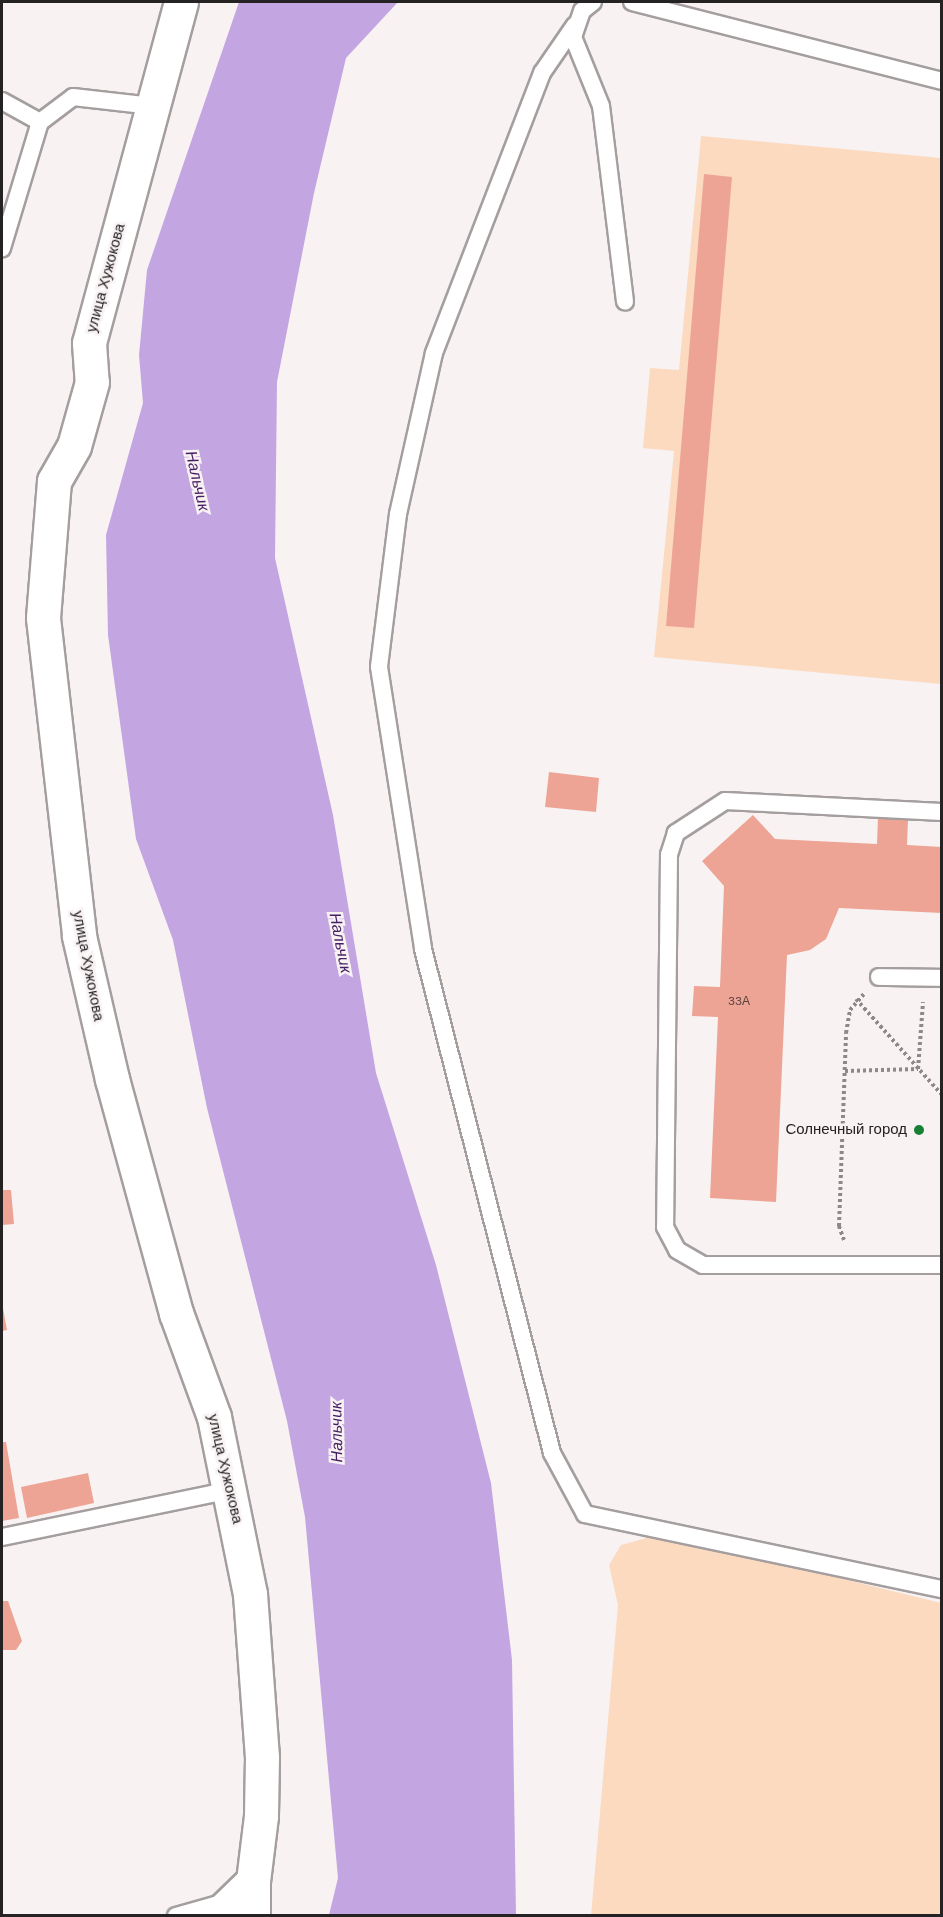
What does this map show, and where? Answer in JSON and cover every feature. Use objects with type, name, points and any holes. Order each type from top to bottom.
[{"type":"street","name":"улица Хужокова","points":[[181,2],[89,343],[92,382],[74,446],[54,482],[43,618],[79,936],[172,1302],[214,1417],[227,1491],[243,1545],[258,1698],[261,1816],[253,1881],[232,1911]]},
{"type":"lane","points":[[593,2],[542,73],[434,354],[398,514],[379,667],[423,949],[552,1454],[585,1514],[942,1589]]},
{"type":"lane","points":[[632,2],[942,81]]},
{"type":"lane","points":[[575,25],[576,49],[589,67],[601,106],[625,302]]},
{"type":"lane","points":[[2,248],[40,122],[73,97],[152,106]]},
{"type":"lane","points":[[2,101],[40,122]]},
{"type":"lane","points":[[942,812],[725,801],[676,833],[669,855],[665,1227],[677,1250],[704,1265],[942,1265]]},
{"type":"lane","points":[[876,984],[942,978]]},
{"type":"lane","points":[[2,1537],[227,1491]]},
{"type":"lane","points":[[176,1916],[232,1911]]},
{"type":"path","points":[[851,1248],[839,1226],[846,1033],[856,999],[876,984]]},
{"type":"path","points":[[856,999],[942,1095]]},
{"type":"path","points":[[918,1069],[924,999]]},
{"type":"path","points":[[845,1071],[918,1069]]},
{"type":"shaded area","points":[[701,136],[941,158],[941,684],[654,657],[674,451],[643,448],[650,368],[679,370]]},
{"type":"shaded area","points":[[661,1534],[941,1603],[941,1915],[591,1916],[618,1605],[609,1565],[621,1545]]},
{"type":"water","name":"Нальчик","points":[[239,2],[398,2],[346,58],[314,193],[277,382],[275,558],[333,815],[376,1073],[436,1265],[491,1483],[512,1660],[516,1915],[329,1915],[338,1878],[305,1517],[287,1421],[207,1108],[173,940],[136,839],[108,635],[106,535],[143,403],[139,355],[147,270]]},
{"type":"building","points":[[704,174],[732,177],[694,628],[666,626]]},
{"type":"building","points":[[549,772],[599,778],[596,812],[545,807]]},
{"type":"building","points":[[753,815],[775,839],[877,844],[878,817],[908,819],[907,845],[942,847],[942,913],[839,908],[826,939],[810,950],[787,955],[776,1202],[710,1198],[718,1017],[692,1016],[694,986],[720,987],[724,886],[702,861]]},
{"type":"building","points":[[2,1190],[11,1190],[14,1224],[2,1225]]},
{"type":"building","points":[[2,1303],[7,1330],[2,1331]]},
{"type":"building","points":[[2,1442],[6,1442],[19,1518],[2,1521]]},
{"type":"building","points":[[88,1473],[94,1503],[27,1518],[21,1487]]},
{"type":"building","points":[[2,1601],[8,1601],[22,1641],[16,1650],[2,1650]]},
{"type":"place","name":"Солнечный город","points":[[919,1130]]}]
